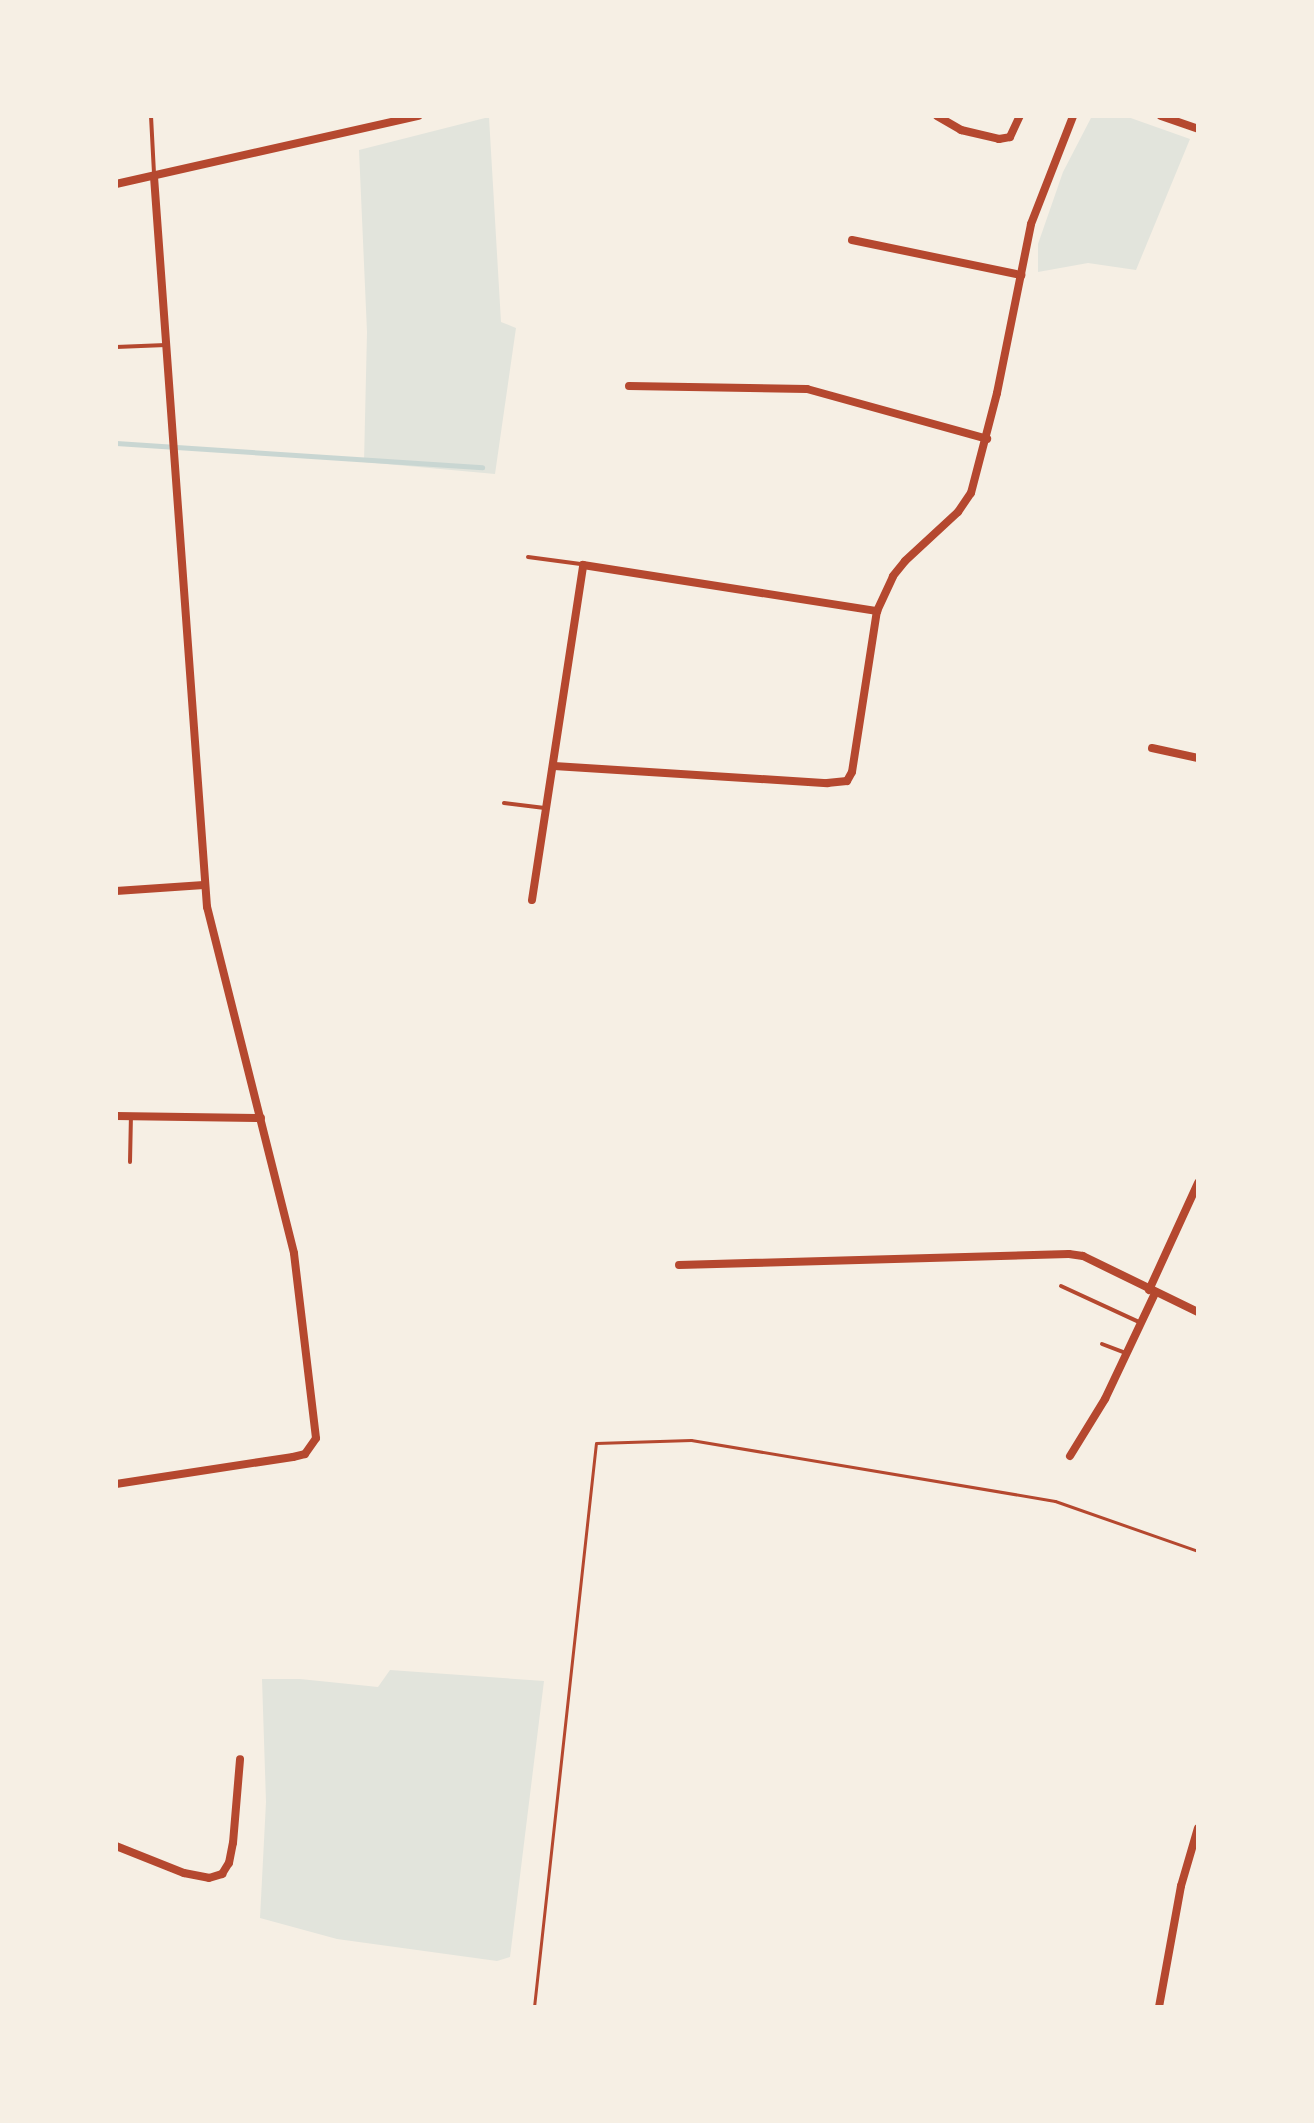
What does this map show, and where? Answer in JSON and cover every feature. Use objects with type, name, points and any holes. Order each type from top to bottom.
[{"type":"street","points":[[116,184],[418,116]]},
{"type":"street","points":[[937,116],[961,130],[999,139],[1010,137],[1020,116]]},
{"type":"street","points":[[554,766],[827,783],[847,781],[852,772],[877,611],[893,576],[958,512],[971,493],[987,439],[1031,224],[1073,116]]},
{"type":"street","points":[[1161,116],[1186,120],[1198,129]]},
{"type":"street","points":[[116,1484],[293,1457],[305,1454],[313,1447],[316,1438],[300,1293],[261,1118],[215,949],[204,885],[154,176]]},
{"type":"street","points":[[852,240],[1021,275]]},
{"type":"street","points":[[629,386],[807,389],[987,439]]},
{"type":"street","points":[[532,900],[583,565],[877,611]]},
{"type":"street","points":[[1152,748],[1198,758]]},
{"type":"street","points":[[116,891],[204,885]]},
{"type":"street","points":[[116,1116],[261,1118]]},
{"type":"street","points":[[1070,1456],[1127,1354],[1198,1183]]},
{"type":"street","points":[[679,1265],[1069,1254],[1083,1256],[1198,1312]]},
{"type":"street","points":[[116,1846],[184,1873],[209,1878],[222,1874],[229,1863],[240,1759]]},
{"type":"street","points":[[1159,2007],[1181,1886],[1198,1828]]},
{"type":"lane","points":[[151,116],[154,176]]},
{"type":"lane","points":[[116,347],[166,345]]},
{"type":"lane","points":[[528,557],[583,565]]},
{"type":"lane","points":[[504,803],[545,808]]},
{"type":"lane","points":[[130,1162],[131,1116]]},
{"type":"lane","points":[[1061,1286],[1141,1323]]},
{"type":"lane","points":[[1102,1344],[1127,1354]]},
{"type":"path","points":[[534,2007],[596,1443],[691,1440],[1040,1498],[1198,1551]]},
{"type":"shaded area","points":[[1092,116],[1125,116],[1190,139],[1136,270],[1088,263],[1038,272],[1038,244],[1063,172]]},
{"type":"shaded area","points":[[489,117],[501,322],[516,328],[495,474],[364,462],[367,332],[359,150]]},
{"type":"shaded area","points":[[390,1670],[544,1681],[510,1957],[497,1961],[337,1939],[260,1918],[266,1802],[262,1679],[300,1679],[378,1687]]},
{"type":"waterway","points":[[116,443],[482,467]]}]
